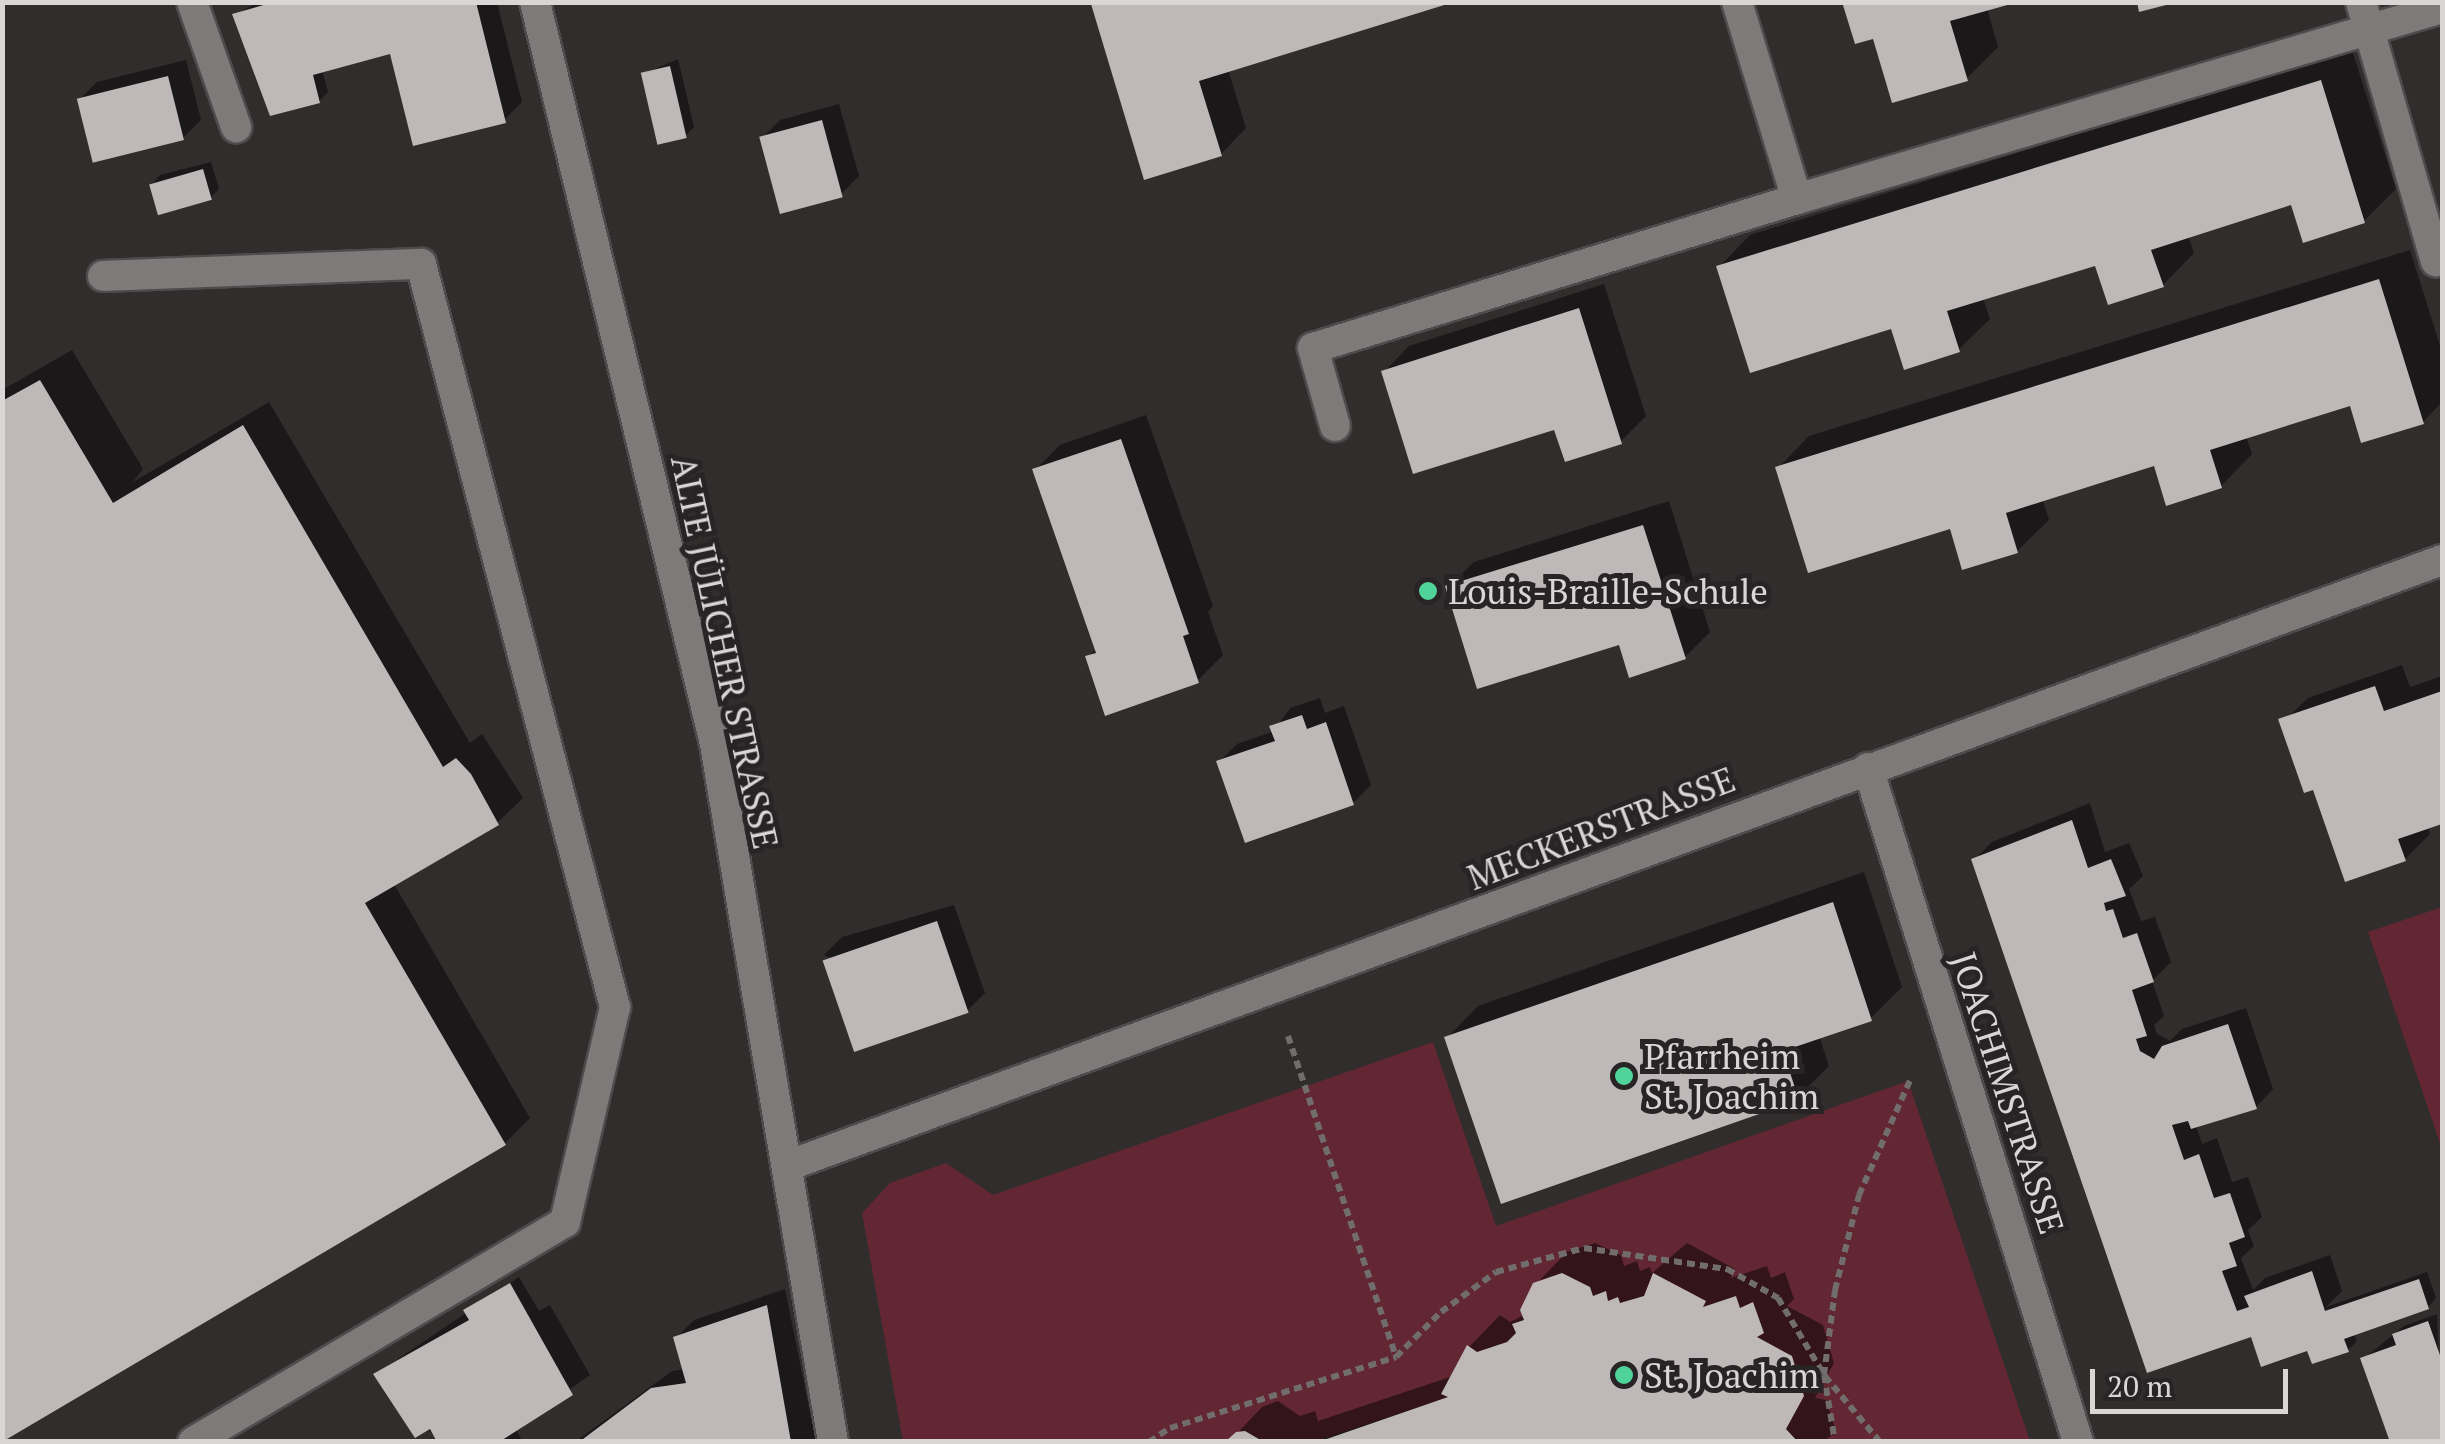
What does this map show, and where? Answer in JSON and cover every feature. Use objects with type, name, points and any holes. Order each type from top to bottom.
[{"type":"street","points":[[192,2],[236,127]]},
{"type":"street","name":"ALTE JÜLICHER STRASSE","points":[[535,2],[715,744],[833,1442]]},
{"type":"street","points":[[1737,2],[1797,199]]},
{"type":"street","points":[[1335,426],[1313,348],[1797,199],[2365,16],[2442,8]]},
{"type":"street","points":[[2365,16],[2436,261]]},
{"type":"street","points":[[103,276],[421,264],[615,1007],[565,1222],[193,1442]]},
{"type":"street","name":"MECKERSTRASSE","points":[[787,1166],[1274,992],[1868,768],[2442,560]]},
{"type":"street","name":"JOACHIMSTRASSE","points":[[1868,768],[2078,1442]]},
{"type":"path","points":[[1274,992],[1396,1357]]},
{"type":"path","points":[[1835,1442],[1824,1375],[1835,1290],[1859,1195],[1925,1050],[1948,1026]]},
{"type":"path","points":[[1150,1442],[1170,1428],[1396,1357],[1441,1312],[1496,1272],[1554,1251],[1612,1248],[1681,1258],[1757,1282],[1794,1314],[1824,1375],[1880,1442]]},
{"type":"shaded area","points":[[2442,907],[2442,1149],[2368,932]]},
{"type":"shaded area","points":[[1433,1042],[1496,1226],[1908,1081],[2030,1441],[1798,1441],[1786,1429],[1803,1396],[1792,1357],[1757,1337],[1763,1333],[1753,1303],[1740,1308],[1735,1296],[1703,1307],[1653,1274],[1644,1296],[1620,1303],[1618,1297],[1608,1301],[1605,1291],[1593,1296],[1590,1287],[1562,1273],[1533,1284],[1520,1310],[1524,1320],[1513,1324],[1516,1333],[1507,1342],[1477,1352],[1467,1346],[1441,1393],[1448,1397],[1316,1441],[1264,1441],[1245,1431],[1225,1442],[903,1441],[862,1213],[890,1183],[946,1163],[993,1195]]},
{"type":"building","points":[[274,2],[476,2],[506,123],[413,146],[390,54],[313,75],[320,103],[270,116],[232,14]]},
{"type":"building","points":[[1454,2],[1199,81],[1222,156],[1144,180],[1091,4]]},
{"type":"building","points":[[1842,2],[2011,4],[1950,21],[1968,81],[1892,103],[1873,39],[1855,44]]},
{"type":"building","points":[[2137,2],[2170,2],[2170,4],[2139,12]]},
{"type":"building","points":[[670,66],[687,138],[657,145],[641,73]]},
{"type":"building","points":[[168,76],[184,140],[93,163],[77,99]]},
{"type":"building","points":[[2321,80],[2365,223],[2303,243],[2291,205],[2151,250],[2164,287],[2108,305],[2095,266],[1947,311],[1960,352],[1904,370],[1891,329],[1750,373],[1716,266]]},
{"type":"building","points":[[822,120],[843,197],[780,214],[759,137]]},
{"type":"building","points":[[203,169],[212,200],[158,215],[149,184]]},
{"type":"building","points":[[2379,279],[2424,424],[2361,443],[2350,406],[2210,450],[2222,488],[2166,506],[2154,466],[2006,513],[2018,553],[1962,570],[1950,529],[1808,573],[1775,467]]},
{"type":"building","points":[[1579,308],[1622,444],[1565,462],[1554,430],[1413,474],[1381,371]]},
{"type":"building","points":[[40,380],[113,503],[243,425],[443,767],[456,758],[471,774],[499,825],[365,903],[506,1145],[2,1442],[2,401]]},
{"type":"building","points":[[1121,439],[1189,634],[1183,636],[1199,683],[1105,716],[1085,656],[1096,653],[1032,469]]},
{"type":"building","points":[[1643,525],[1686,659],[1629,678],[1619,645],[1477,689],[1445,586]]},
{"type":"building","points":[[2375,686],[2384,711],[2442,691],[2442,824],[2398,839],[2406,861],[2345,882],[2313,790],[2304,793],[2278,719]]},
{"type":"building","points":[[1302,715],[1307,729],[1326,722],[1354,805],[1245,843],[1216,761],[1275,741],[1269,726]]},
{"type":"building","points":[[2072,820],[2088,868],[2111,859],[2126,896],[2104,903],[2106,911],[2113,909],[2123,938],[2137,933],[2154,982],[2132,990],[2147,1036],[2136,1039],[2140,1051],[2154,1059],[2162,1046],[2228,1024],[2257,1109],[2191,1129],[2188,1121],[2172,1125],[2184,1160],[2199,1154],[2214,1198],[2230,1193],[2245,1237],[2229,1243],[2237,1266],[2222,1271],[2237,1311],[2249,1307],[2244,1296],[2312,1271],[2325,1311],[2419,1279],[2429,1309],[2344,1339],[2349,1352],[2312,1364],[2307,1351],[2261,1367],[2251,1337],[2147,1373],[1971,859]]},
{"type":"building","name":"Pfarrheim St. Joachim","points":[[1833,902],[1872,1021],[1783,1051],[1799,1100],[1501,1204],[1444,1037]]},
{"type":"building","points":[[937,921],[969,1013],[854,1052],[823,960]]},
{"type":"building","name":"St. Joachim","points":[[1562,1273],[1590,1287],[1593,1296],[1606,1291],[1608,1301],[1618,1297],[1620,1303],[1644,1296],[1653,1273],[1706,1301],[1703,1307],[1736,1296],[1740,1308],[1753,1302],[1764,1333],[1757,1337],[1792,1356],[1804,1396],[1786,1429],[1798,1442],[1318,1442],[1448,1397],[1441,1394],[1467,1345],[1477,1352],[1507,1342],[1516,1333],[1512,1324],[1524,1320],[1520,1310],[1533,1283]]},
{"type":"building","points":[[510,1283],[573,1395],[499,1442],[437,1442],[430,1429],[415,1438],[373,1374],[469,1320],[463,1310]]},
{"type":"building","points":[[767,1305],[791,1442],[579,1442],[651,1388],[686,1383],[673,1337]]},
{"type":"building","points":[[2428,1321],[2442,1361],[2442,1442],[2390,1442],[2360,1358],[2396,1345],[2392,1334]]},
{"type":"building","points":[[1245,1431],[1264,1442],[1225,1442],[1236,1432]]},
{"type":"place","name":"Louis-Braille-Schule","points":[[1428,591]]},
{"type":"place","name":"Pfarrheim St. Joachim","points":[[1624,1076]]},
{"type":"place","name":"St. Joachim","points":[[1624,1375]]}]
